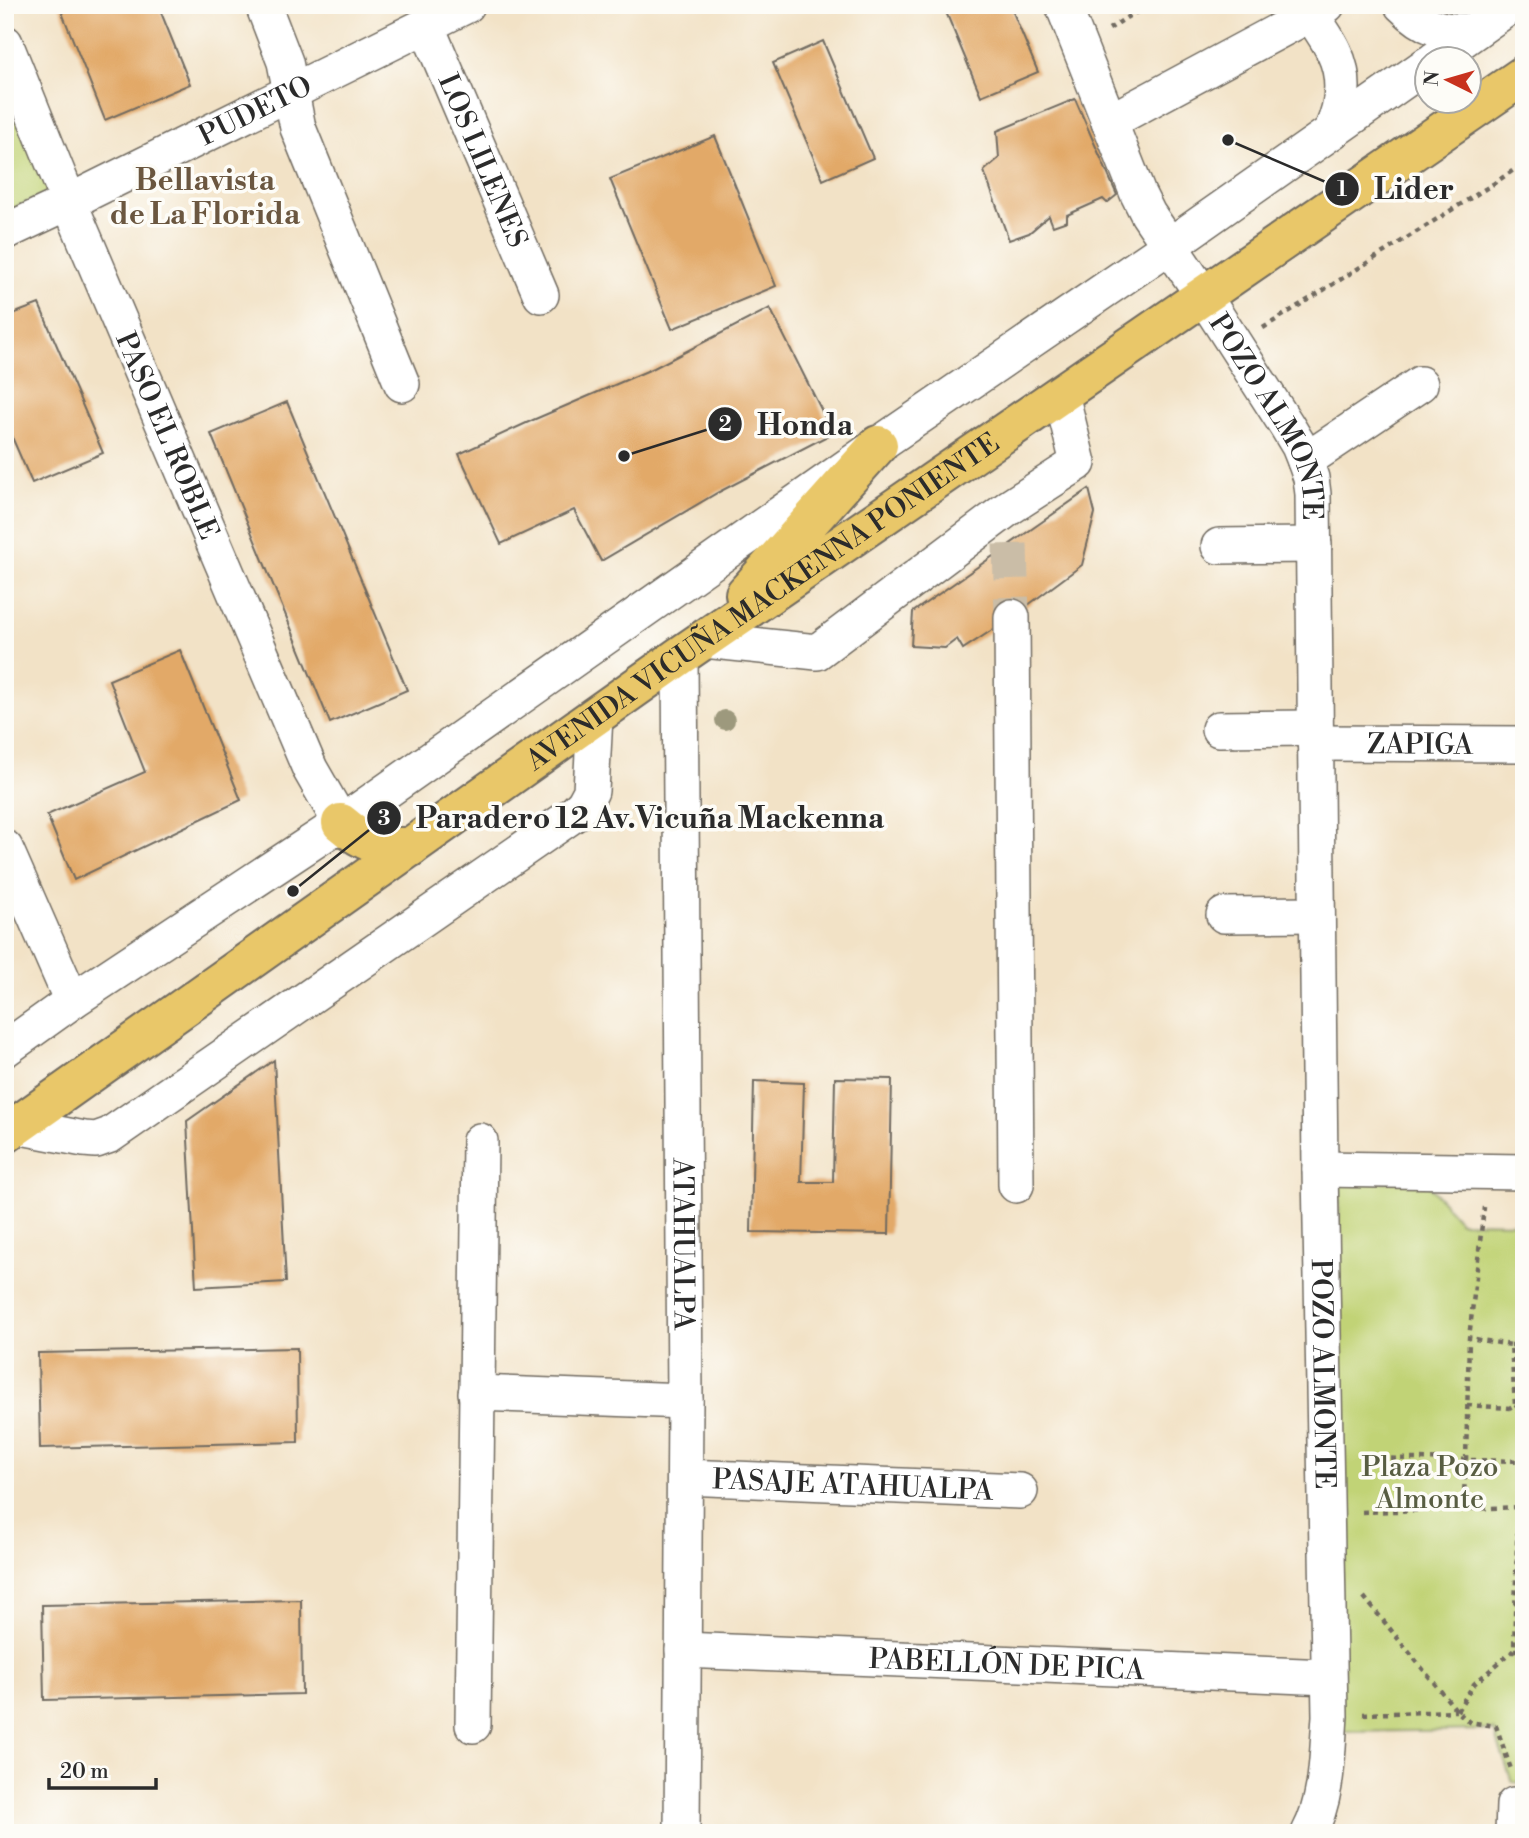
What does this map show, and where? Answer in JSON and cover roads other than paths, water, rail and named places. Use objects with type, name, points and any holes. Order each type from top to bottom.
[{"type":"main road","name":"AVENIDA VICUÑA MACKENNA PONIENTE","points":[[10,1130],[692,648],[1524,75]]},
{"type":"main road","points":[[692,648],[878,445]]},
{"type":"main road","points":[[341,823],[368,842],[382,846],[411,847]]},
{"type":"street","points":[[262,5],[285,62],[298,128],[402,384]]},
{"type":"street","name":"PUDETO","points":[[5,232],[467,5]]},
{"type":"street","name":"POZO ALMONTE","points":[[1063,5],[1148,214],[1293,436],[1311,478],[1329,1716],[1322,1797],[1316,1821],[1309,1833]]},
{"type":"street","points":[[1402,5],[1423,23],[1435,29],[1454,33],[1474,32]]},
{"type":"street","points":[[1454,46],[1512,5]]},
{"type":"street","points":[[1109,122],[1315,8],[1334,51],[1342,80],[1342,99],[1331,131]]},
{"type":"street","name":"LOS LILENES","points":[[426,25],[541,295]]},
{"type":"street","name":"PASO EL ROBLE","points":[[5,44],[69,202],[310,769],[341,823]]},
{"type":"street","points":[[5,1049],[72,1001],[341,823],[878,445],[1169,246],[1414,73]]},
{"type":"street","points":[[1305,461],[1420,384]]},
{"type":"street","points":[[692,648],[817,652],[1010,507],[1078,463],[1061,394]]},
{"type":"street","points":[[1010,507],[1010,544]]},
{"type":"street","name":"POZO ALMONTE","points":[[1219,546],[1314,545]]},
{"type":"street","points":[[1012,617],[1016,1185]]},
{"type":"street","name":"ATAHUALPA","points":[[682,1833],[692,648]]},
{"type":"street","points":[[10,1130],[96,1140],[110,1135],[575,814],[591,791],[596,716]]},
{"type":"street","points":[[1219,729],[1315,736]]},
{"type":"street","name":"ZAPIGA","points":[[1315,736],[1524,744]]},
{"type":"street","points":[[5,848],[72,1001]]},
{"type":"street","points":[[1224,915],[1317,914]]},
{"type":"street","points":[[473,1725],[480,1142]]},
{"type":"street","points":[[1320,1169],[1524,1172]]},
{"type":"street","points":[[476,1393],[685,1401]]},
{"type":"street","name":"PASAJE ATAHUALPA","points":[[685,1476],[1020,1491]]},
{"type":"street","name":"PABELLÓN DE PICA","points":[[683,1650],[1328,1677]]},
{"type":"tunnel","points":[[1010,544],[1012,617]]},
{"type":"place","name":"Lider","points":[[1228,140]]},
{"type":"place","name":"Honda","points":[[624,456]]},
{"type":"place","name":"Paradero 12 Av.Vicuña Mackenna","points":[[293,891]]},
{"type":"district","name":"Bellavista de La Florida","points":[[205,197]]},
{"type":"park label","name":"Plaza Pozo Almonte","points":[[1430,1482]]}]
